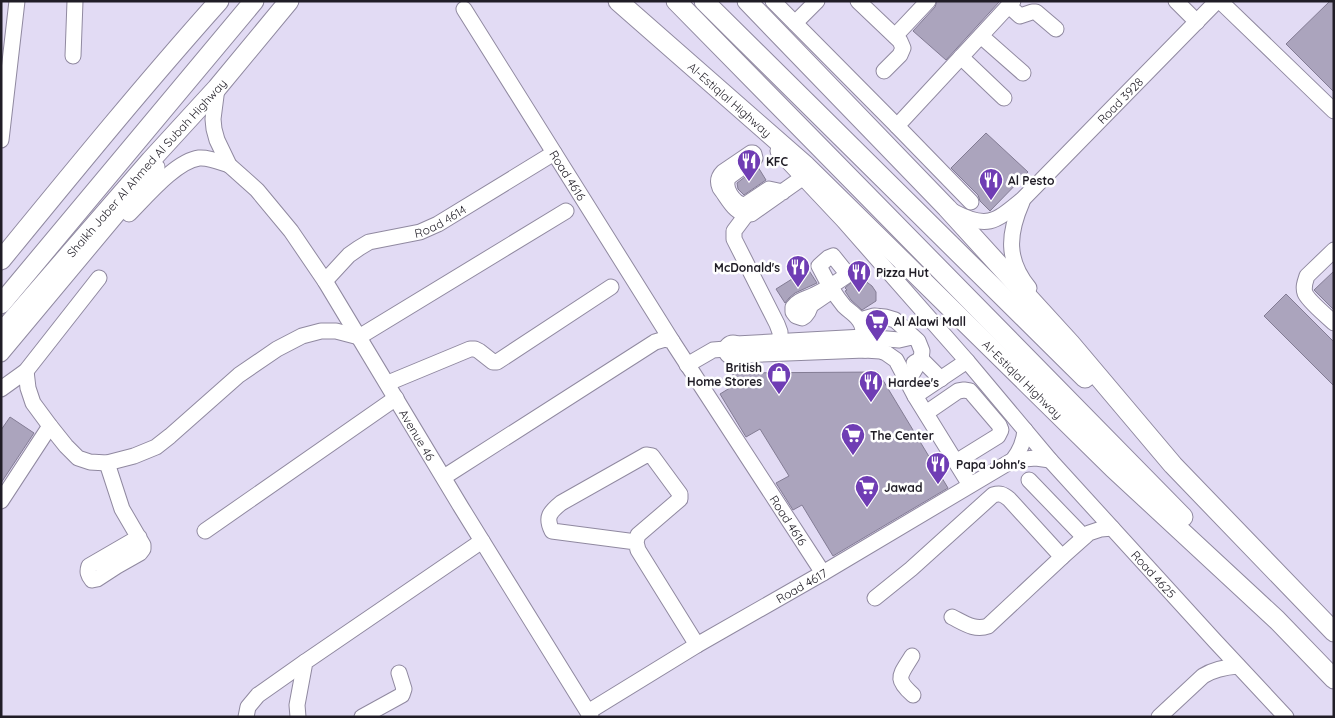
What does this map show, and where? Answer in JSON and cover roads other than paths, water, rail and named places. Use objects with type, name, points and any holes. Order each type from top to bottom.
[{"type":"main road","points":[[1,260],[122,113],[219,1]]},
{"type":"main road","points":[[1,304],[254,1]]},
{"type":"main road","name":"Shaikh Jaber Al Ahmed Al Subah Highway","points":[[1,333],[217,88],[289,1]]},
{"type":"main road","name":"Al-Estiqlal Highway","points":[[618,1],[813,173],[1113,468],[1277,620],[1334,680]]},
{"type":"main road","points":[[676,1],[1198,532],[1277,620]]},
{"type":"main road","points":[[704,1],[1173,466],[1334,632]]},
{"type":"main road","points":[[748,1],[947,208],[1070,343],[1173,466]]},
{"type":"street","points":[[1,140],[17,1]]},
{"type":"street","points":[[73,56],[75,1]]},
{"type":"street","points":[[795,23],[817,1]]},
{"type":"street","points":[[858,1],[896,36],[902,45],[902,52],[884,70]]},
{"type":"street","points":[[896,36],[928,1]]},
{"type":"street","points":[[1176,1],[1197,22]]},
{"type":"street","points":[[1218,1],[1334,111]]},
{"type":"street","name":"Road 3928","points":[[947,208],[969,220],[977,222],[986,222],[1003,216],[1023,199],[1218,1]]},
{"type":"street","points":[[776,2],[971,202]]},
{"type":"street","points":[[897,126],[1011,4],[1020,16],[1036,12],[1056,29]]},
{"type":"street","name":"Road 4616","points":[[464,9],[672,342],[823,574]]},
{"type":"street","points":[[981,36],[1023,73]]},
{"type":"street","points":[[961,57],[1004,98]]},
{"type":"street","name":"Avenue 46","points":[[217,88],[213,118],[214,130],[229,165]]},
{"type":"street","points":[[1,354],[192,124],[198,108]]},
{"type":"street","name":"Road 4625","points":[[751,117],[760,132],[842,220],[967,361],[1050,460],[1286,717]]},
{"type":"street","name":"Road 4614","points":[[325,280],[349,255],[369,242],[420,232],[438,224],[554,153]]},
{"type":"street","points":[[783,192],[769,189],[745,204],[738,203],[727,188],[726,180],[754,158],[754,154],[751,153],[720,175],[718,179],[718,184],[737,210],[741,214],[746,215],[751,214],[783,192],[802,178]]},
{"type":"street","name":"Avenue 46","points":[[98,237],[126,217],[176,168],[198,158],[212,159],[229,165],[257,190],[291,231],[325,280],[590,715]]},
{"type":"street","name":"Road 3928","points":[[1023,199],[1012,231],[1011,244],[1015,264],[1018,273],[1027,286],[1065,330],[1070,343]]},
{"type":"street","points":[[26,371],[28,388],[34,403],[50,426],[78,458],[90,462],[107,463],[134,456],[156,447],[239,375],[277,348],[302,336],[321,331],[336,331],[359,337],[566,211]]},
{"type":"street","points":[[746,215],[734,231],[734,239],[778,325],[780,341]]},
{"type":"street","points":[[1333,253],[1307,276],[1304,287],[1308,297],[1334,323]]},
{"type":"street","points":[[1,391],[26,371],[99,278]]},
{"type":"street","points":[[388,383],[470,349],[475,349],[493,362],[497,362],[611,287]]},
{"type":"street","points":[[832,288],[847,309],[860,320],[864,344]]},
{"type":"street","points":[[860,320],[874,316],[895,320],[902,326],[905,338]]},
{"type":"street","points":[[905,338],[893,347],[892,352],[915,396],[970,485]]},
{"type":"street","points":[[687,365],[713,350],[864,344],[905,338],[920,344],[922,351],[921,359],[908,382]]},
{"type":"street","points":[[444,477],[655,342],[665,339],[672,342]]},
{"type":"street","points":[[763,348],[780,341],[797,347]]},
{"type":"street","points":[[864,344],[906,364],[921,359]]},
{"type":"street","points":[[921,359],[940,379]]},
{"type":"street","points":[[915,396],[967,361]]},
{"type":"street","points":[[926,413],[958,391],[968,390],[999,425],[1001,430],[998,436],[956,462]]},
{"type":"street","points":[[1,391],[24,397],[34,403]]},
{"type":"street","points":[[205,531],[396,398]]},
{"type":"street","points":[[1,501],[50,426]]},
{"type":"street","points":[[1013,460],[1024,440],[1025,430]]},
{"type":"street","points":[[636,542],[552,531],[548,523],[551,512],[561,503],[646,455],[652,456],[680,494],[680,499],[638,535],[636,542],[638,550],[698,645]]},
{"type":"street","name":"Road 4617","points":[[590,715],[698,645],[823,574],[1013,460],[1036,458],[1050,460]]},
{"type":"street","points":[[107,463],[122,509],[139,538],[113,560]]},
{"type":"street","points":[[1030,480],[1087,535]]},
{"type":"street","points":[[875,598],[912,569],[993,495],[998,493],[1009,499],[1062,557]]},
{"type":"street","points":[[1087,535],[1093,520],[1094,507]]},
{"type":"street","points":[[952,617],[976,628],[988,626],[1087,535],[1100,529],[1112,528]]},
{"type":"street","points":[[246,717],[248,707],[258,695],[482,540]]},
{"type":"street","points":[[1203,676],[1212,659],[1215,641]]},
{"type":"street","points":[[912,656],[900,676],[900,681],[913,695]]},
{"type":"street","points":[[298,717],[297,705],[305,662]]},
{"type":"street","points":[[1159,717],[1203,676],[1211,671],[1238,666]]},
{"type":"street","points":[[362,717],[402,695],[404,690],[399,673]]},
{"type":"place","name":"KFC","points":[[749,182]]},
{"type":"place","name":"Al Pesto","points":[[991,201]]},
{"type":"place","name":"McDonald's","points":[[798,288]]},
{"type":"place","name":"Pizza Hut","points":[[859,293]]},
{"type":"place","name":"Al Alawi Mall","points":[[877,342]]},
{"type":"place","name":"British Home Stores","points":[[779,395]]},
{"type":"place","name":"Hardee's","points":[[871,403]]},
{"type":"place","name":"The Center","points":[[853,456]]},
{"type":"place","name":"Papa John's","points":[[938,485]]},
{"type":"place","name":"Jawad","points":[[867,508]]}]
